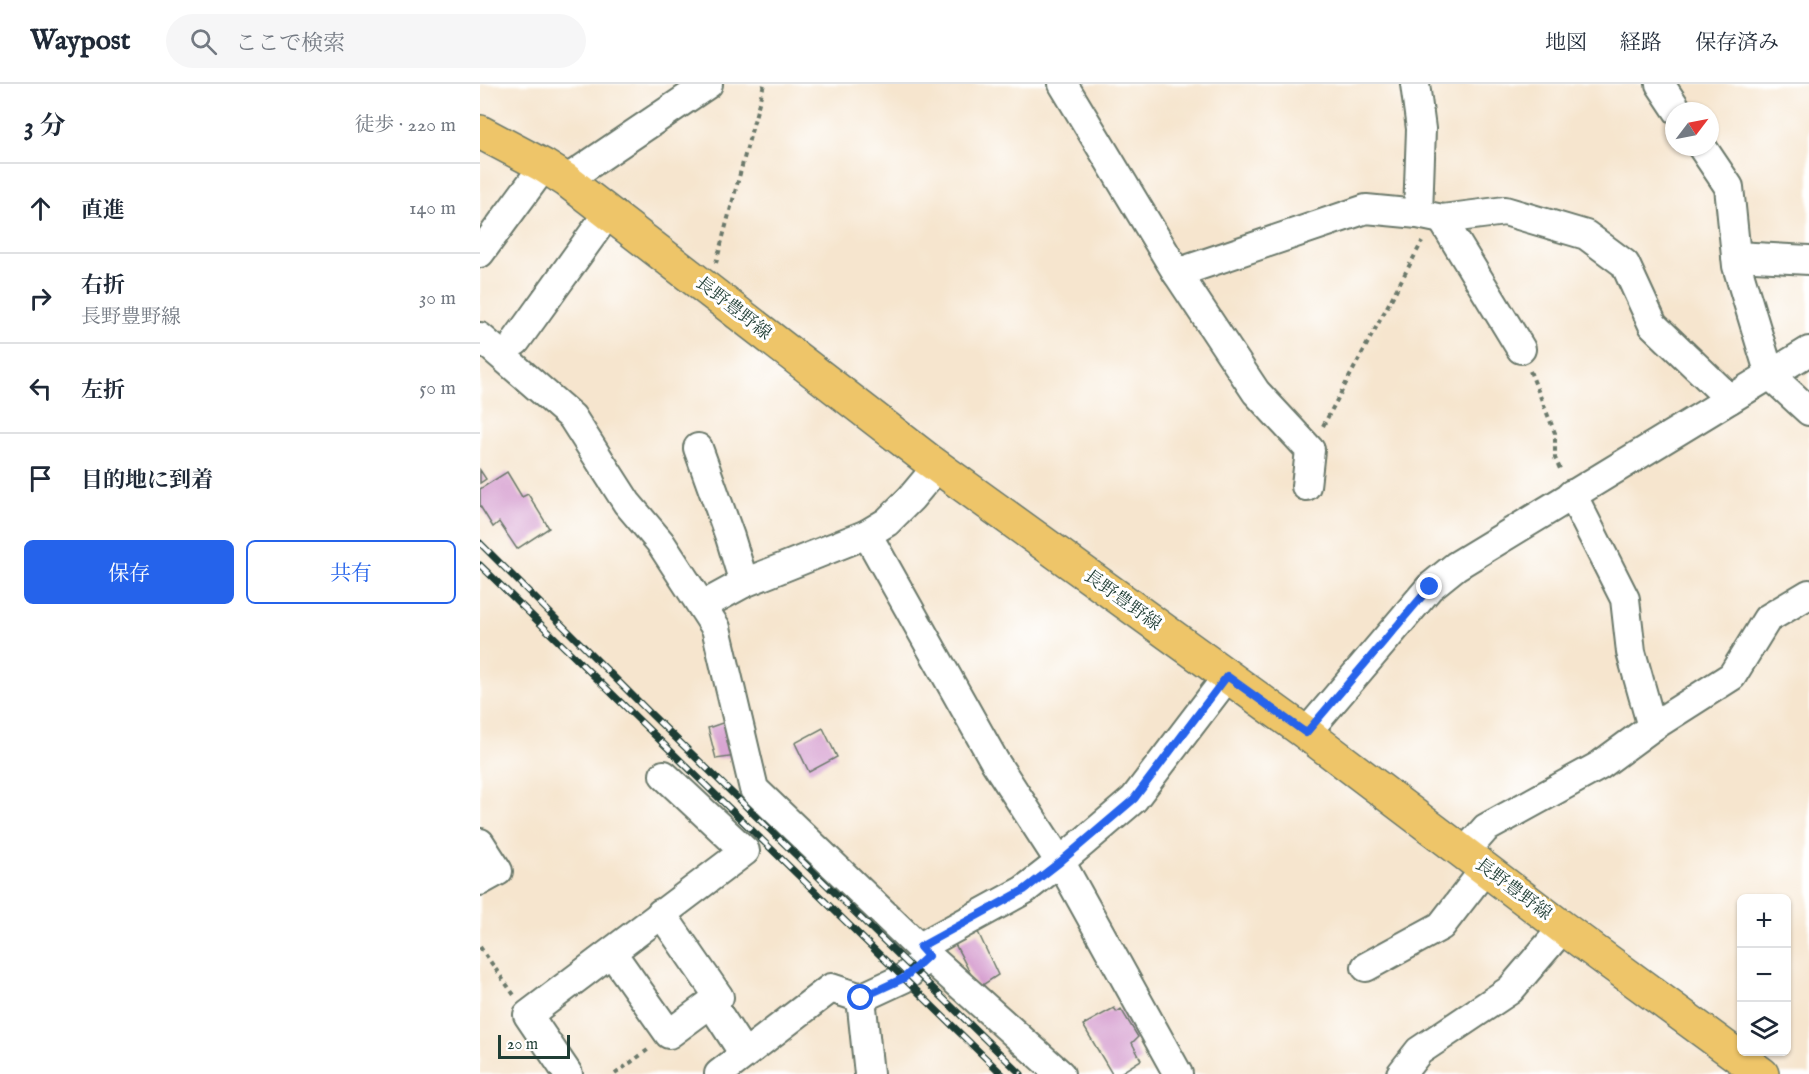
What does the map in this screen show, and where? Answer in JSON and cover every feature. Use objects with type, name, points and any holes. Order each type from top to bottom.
[{"type":"main road","name":"長野豊野線","points":[[480,132],[555,173],[937,467],[1306,733],[1563,928],[1762,1074]]},
{"type":"street","points":[[480,253],[555,173],[708,84]]},
{"type":"street","points":[[1063,84],[1177,273],[1256,392],[1310,450],[1306,486]]},
{"type":"street","points":[[1415,84],[1432,217],[1521,349]]},
{"type":"street","points":[[1660,84],[1672,102]]},
{"type":"street","points":[[1708,156],[1728,187],[1736,256],[1770,375],[1809,411]]},
{"type":"street","points":[[1177,273],[1366,209],[1432,217],[1504,211],[1587,235],[1625,264],[1653,325],[1730,399]]},
{"type":"street","points":[[516,341],[608,213]]},
{"type":"street","points":[[1736,256],[1809,260]]},
{"type":"street","points":[[480,337],[572,417],[627,503],[660,542],[717,628],[754,789],[924,951],[1060,1074]]},
{"type":"street","points":[[1306,733],[1430,587],[1456,566],[1809,351]]},
{"type":"street","points":[[698,448],[744,583]]},
{"type":"street","points":[[702,606],[744,583],[867,534],[887,522],[937,467]]},
{"type":"street","points":[[1572,494],[1625,599],[1631,652],[1652,727]]},
{"type":"street","points":[[867,534],[995,762],[1060,862],[1178,1074]]},
{"type":"street","points":[[1366,967],[1441,926],[1474,861],[1486,828],[1599,766],[1652,727],[1732,676],[1767,619],[1809,594]]},
{"type":"street","points":[[719,1074],[831,988],[861,998],[904,978],[924,951],[1024,890],[1060,862],[1134,799],[1227,676]]},
{"type":"street","points":[[568,1074],[528,1015],[745,851],[664,775]]},
{"type":"street","points":[[480,843],[498,871],[480,881]]},
{"type":"street","points":[[612,953],[669,1034],[719,997],[661,913]]},
{"type":"street","points":[[1401,1074],[1419,1051],[1510,990],[1563,928]]},
{"type":"street","points":[[861,998],[868,1074]]},
{"type":"street","points":[[711,1003],[744,1054]]},
{"type":"path","points":[[709,290],[764,84]]},
{"type":"path","points":[[1310,450],[1432,217]]},
{"type":"path","points":[[1521,349],[1555,433],[1555,458],[1572,494]]},
{"type":"path","points":[[480,947],[528,1015]]},
{"type":"path","points":[[615,1074],[669,1034]]},
{"type":"building","points":[[480,470],[486,479],[480,483]]},
{"type":"building","points":[[507,472],[522,497],[528,494],[549,528],[517,549],[499,522],[493,527],[480,506],[480,489]]},
{"type":"building","points":[[728,721],[737,756],[716,759],[708,728]]},
{"type":"building","points":[[823,728],[837,757],[809,772],[795,743]]},
{"type":"building","points":[[978,932],[998,975],[978,988],[955,944]]},
{"type":"building","points":[[1114,1008],[1117,1012],[1121,1009],[1138,1037],[1132,1043],[1141,1060],[1119,1074],[1112,1074],[1083,1025]]},
{"type":"railway","points":[[480,543],[652,715],[1021,1074]]},
{"type":"railway","points":[[480,565],[1002,1074]]},
{"type":"route","points":[[861,998],[904,978],[928,956],[920,947],[1024,890],[1134,799],[1227,676],[1306,733],[1430,587]]}]
